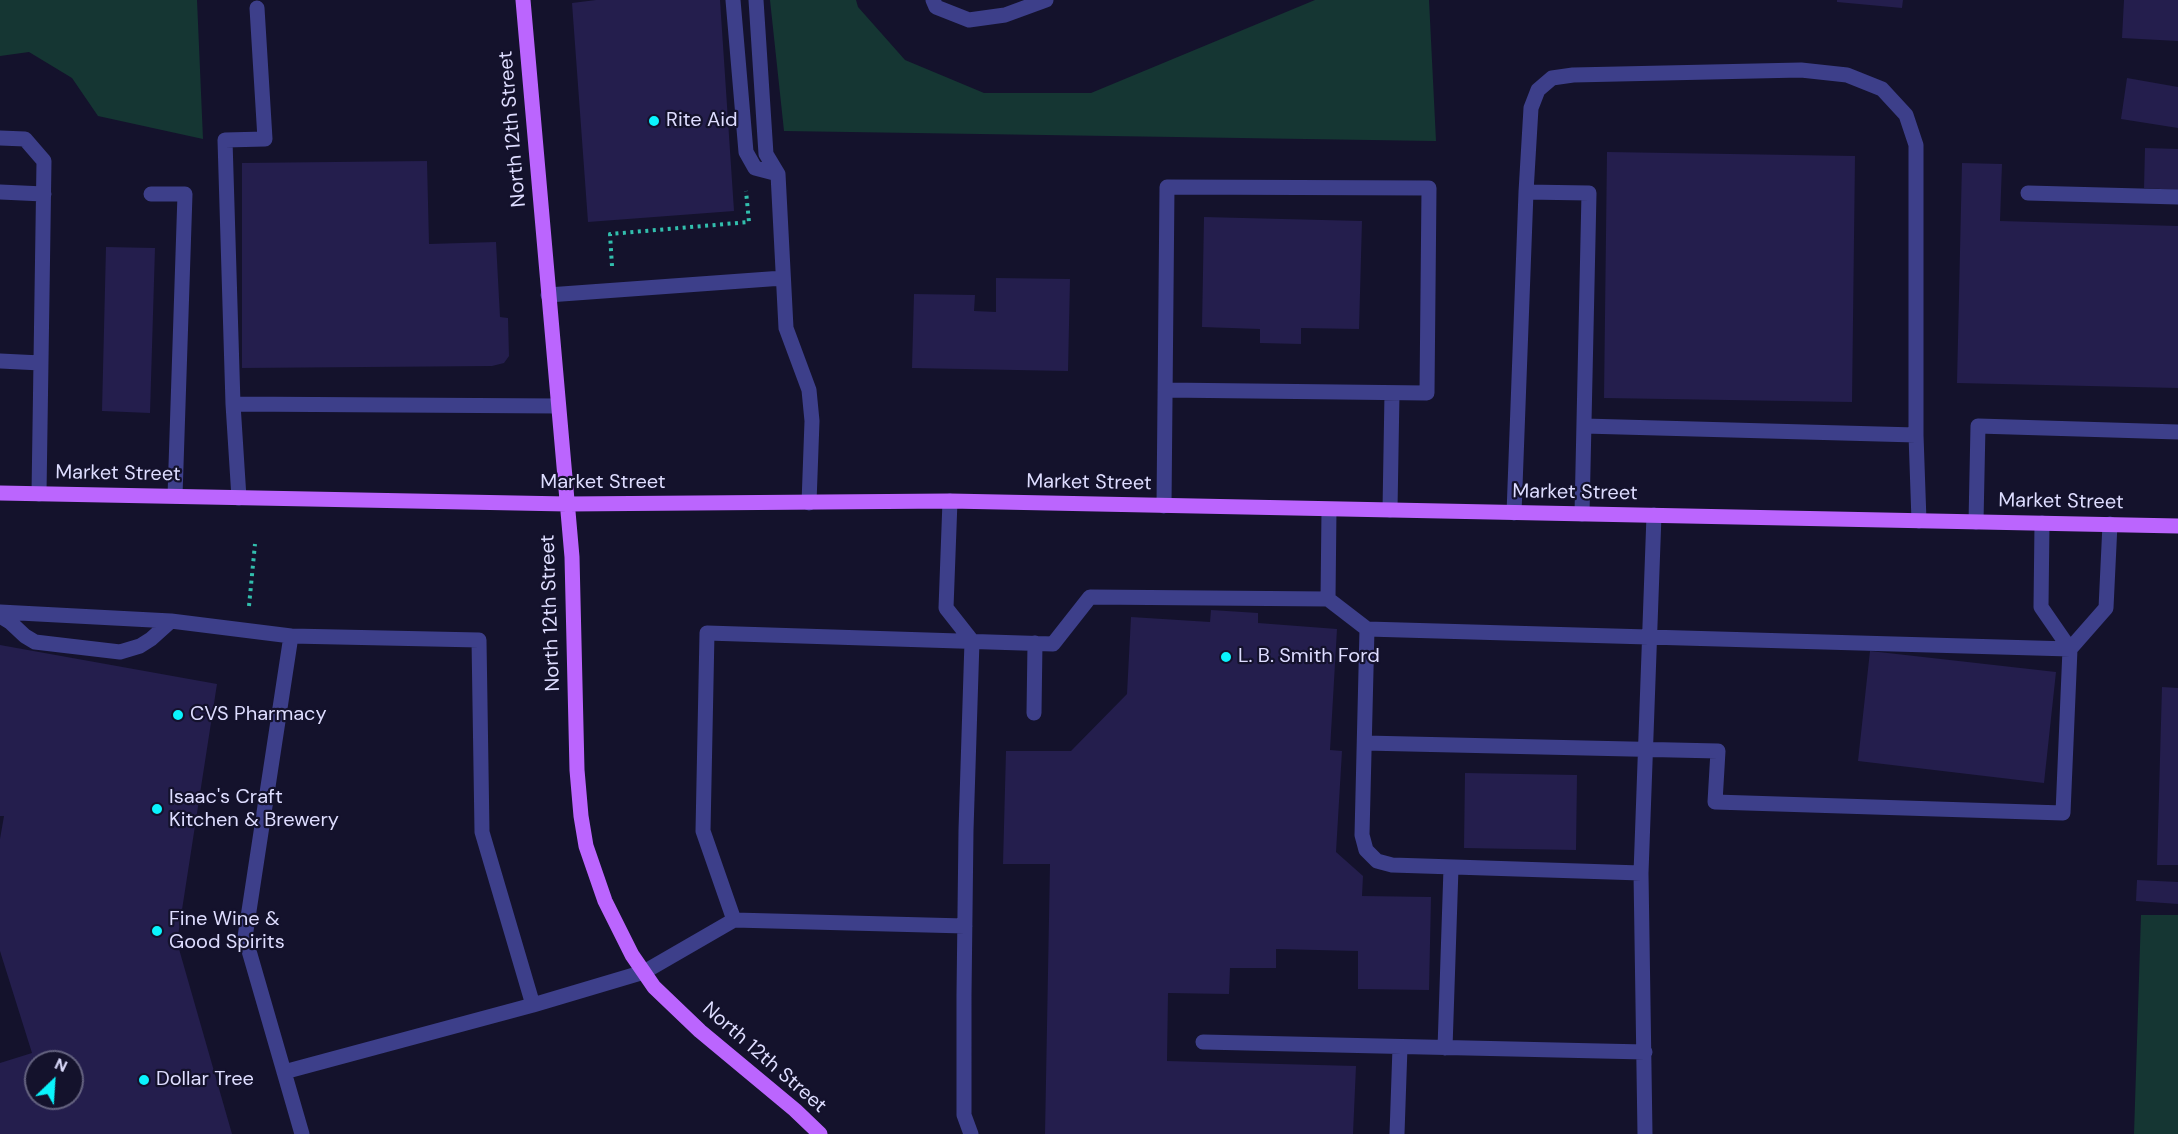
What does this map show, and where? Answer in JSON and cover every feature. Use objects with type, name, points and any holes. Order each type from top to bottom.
[{"type":"main road","name":"North 12th Street","points":[[522,0],[572,557],[577,770],[580,816],[586,846],[606,901],[632,955],[654,987],[820,1134]]},
{"type":"main road","name":"Market Street","points":[[0,493],[567,504],[950,501],[2178,526]]},
{"type":"lane","points":[[733,0],[746,152],[755,168],[778,174]]},
{"type":"lane","points":[[756,0],[766,154],[778,174],[786,328],[809,390],[812,421],[809,503]]},
{"type":"lane","points":[[933,0],[936,7],[969,20],[1005,15],[1046,0]]},
{"type":"lane","points":[[239,498],[233,404],[225,140],[265,139],[257,8]]},
{"type":"lane","points":[[1514,513],[1526,192],[1531,108],[1538,90],[1552,78],[1573,75],[1801,70],[1847,75],[1881,90],[1906,115],[1916,145],[1916,435],[1919,520]]},
{"type":"lane","points":[[0,138],[25,139],[44,161],[39,494]]},
{"type":"lane","points":[[1164,506],[1165,390],[1167,187],[1429,188],[1427,393],[1165,390]]},
{"type":"lane","points":[[0,192],[44,194]]},
{"type":"lane","points":[[1526,192],[1589,193],[1582,514]]},
{"type":"lane","points":[[2028,193],[2178,197]]},
{"type":"lane","points":[[151,194],[185,194],[176,496]]},
{"type":"lane","points":[[548,295],[783,278]]},
{"type":"lane","points":[[0,361],[41,363]]},
{"type":"lane","points":[[1390,510],[1392,393]]},
{"type":"lane","points":[[233,404],[558,406]]},
{"type":"lane","points":[[1584,426],[1916,435]]},
{"type":"lane","points":[[1976,522],[1978,426],[2178,432]]},
{"type":"lane","points":[[950,501],[946,608],[972,641],[965,926],[964,1115],[971,1134]]},
{"type":"lane","points":[[1328,599],[1329,510]]},
{"type":"lane","points":[[1645,1134],[1641,873],[1654,515]]},
{"type":"lane","points":[[1365,743],[1718,751],[1715,802],[2063,813],[2070,649],[2041,607],[2042,522]]},
{"type":"lane","points":[[2070,649],[2106,608],[2110,524]]},
{"type":"lane","points":[[734,920],[703,831],[707,633],[1053,644],[1090,597],[1328,599],[1367,629],[2070,649]]},
{"type":"lane","points":[[0,612],[171,621],[291,636],[479,640],[482,832],[533,1005]]},
{"type":"lane","points":[[0,616],[35,642],[120,652],[140,646],[171,621]]},
{"type":"lane","points":[[1367,629],[1362,835],[1366,850],[1377,861],[1392,866],[1641,873]]},
{"type":"lane","points":[[291,636],[244,937],[302,1134]]},
{"type":"lane","points":[[1034,713],[1035,644]]},
{"type":"lane","points":[[1445,1048],[1451,868]]},
{"type":"lane","points":[[284,1072],[533,1005],[644,972],[734,920],[965,926]]},
{"type":"lane","points":[[1203,1042],[1645,1052]]},
{"type":"lane","points":[[1397,1134],[1401,1047]]},
{"type":"path","points":[[612,270],[610,234],[749,222],[746,187]]},
{"type":"path","points":[[249,612],[255,544]]},
{"type":"green space","points":[[0,0],[197,0],[203,139],[98,116],[72,78],[29,52],[0,56]]},
{"type":"green space","points":[[770,0],[856,0],[858,7],[905,60],[984,93],[1091,93],[1315,0],[1429,0],[1436,141],[784,131]]},
{"type":"green space","points":[[2141,915],[2178,915],[2178,1134],[2134,1134]]},
{"type":"building","points":[[596,0],[720,0],[734,211],[588,222],[572,3]]},
{"type":"building","points":[[1837,0],[1903,0],[1902,8],[1837,2]]},
{"type":"building","points":[[2124,0],[2178,0],[2178,41],[2122,38]]},
{"type":"building","points":[[2127,78],[2178,87],[2178,128],[2121,119]]},
{"type":"building","points":[[2145,148],[2178,149],[2178,190],[2144,188]]},
{"type":"building","points":[[1607,152],[1855,156],[1852,402],[1604,398]]},
{"type":"building","points":[[427,161],[429,244],[496,242],[500,317],[508,318],[509,356],[504,363],[492,366],[242,368],[242,163]]},
{"type":"building","points":[[1962,163],[2002,164],[2000,221],[2178,226],[2178,388],[1957,383]]},
{"type":"building","points":[[1204,217],[1362,221],[1359,329],[1301,328],[1301,344],[1260,343],[1260,329],[1202,327]]},
{"type":"building","points":[[106,247],[155,248],[150,413],[102,411]]},
{"type":"building","points":[[996,278],[1070,279],[1068,371],[912,368],[914,294],[975,295],[974,311],[996,312]]},
{"type":"building","points":[[1211,610],[1258,613],[1258,623],[1337,629],[1330,750],[1342,751],[1336,852],[1363,876],[1362,896],[1431,897],[1429,990],[1358,989],[1358,951],[1276,949],[1276,968],[1230,968],[1229,994],[1168,993],[1167,1061],[1356,1066],[1353,1134],[1045,1134],[1050,864],[1003,864],[1006,751],[1071,751],[1127,694],[1131,617],[1210,622]]},
{"type":"building","points":[[0,645],[217,684],[177,942],[232,1134],[0,1134],[0,1063],[24,1056],[24,1110],[84,1110],[84,1050],[31,1050],[0,951],[0,839],[4,816],[0,816]]},
{"type":"building","points":[[1870,651],[2056,672],[2044,783],[1858,761]]},
{"type":"building","points":[[2162,687],[2178,688],[2178,865],[2157,865]]},
{"type":"building","points":[[1465,773],[1577,775],[1576,850],[1464,848]]},
{"type":"building","points":[[2137,880],[2178,882],[2178,904],[2136,901]]},
{"type":"place","name":"Rite Aid","points":[[654,121]]},
{"type":"place","name":"L. B. Smith Ford","points":[[1226,657]]},
{"type":"place","name":"CVS Pharmacy","points":[[178,715]]},
{"type":"place","name":"Isaac's Craft Kitchen & Brewery","points":[[157,809]]},
{"type":"place","name":"Fine Wine & Good Spirits","points":[[157,931]]},
{"type":"place","name":"Dollar Tree","points":[[144,1080]]}]
